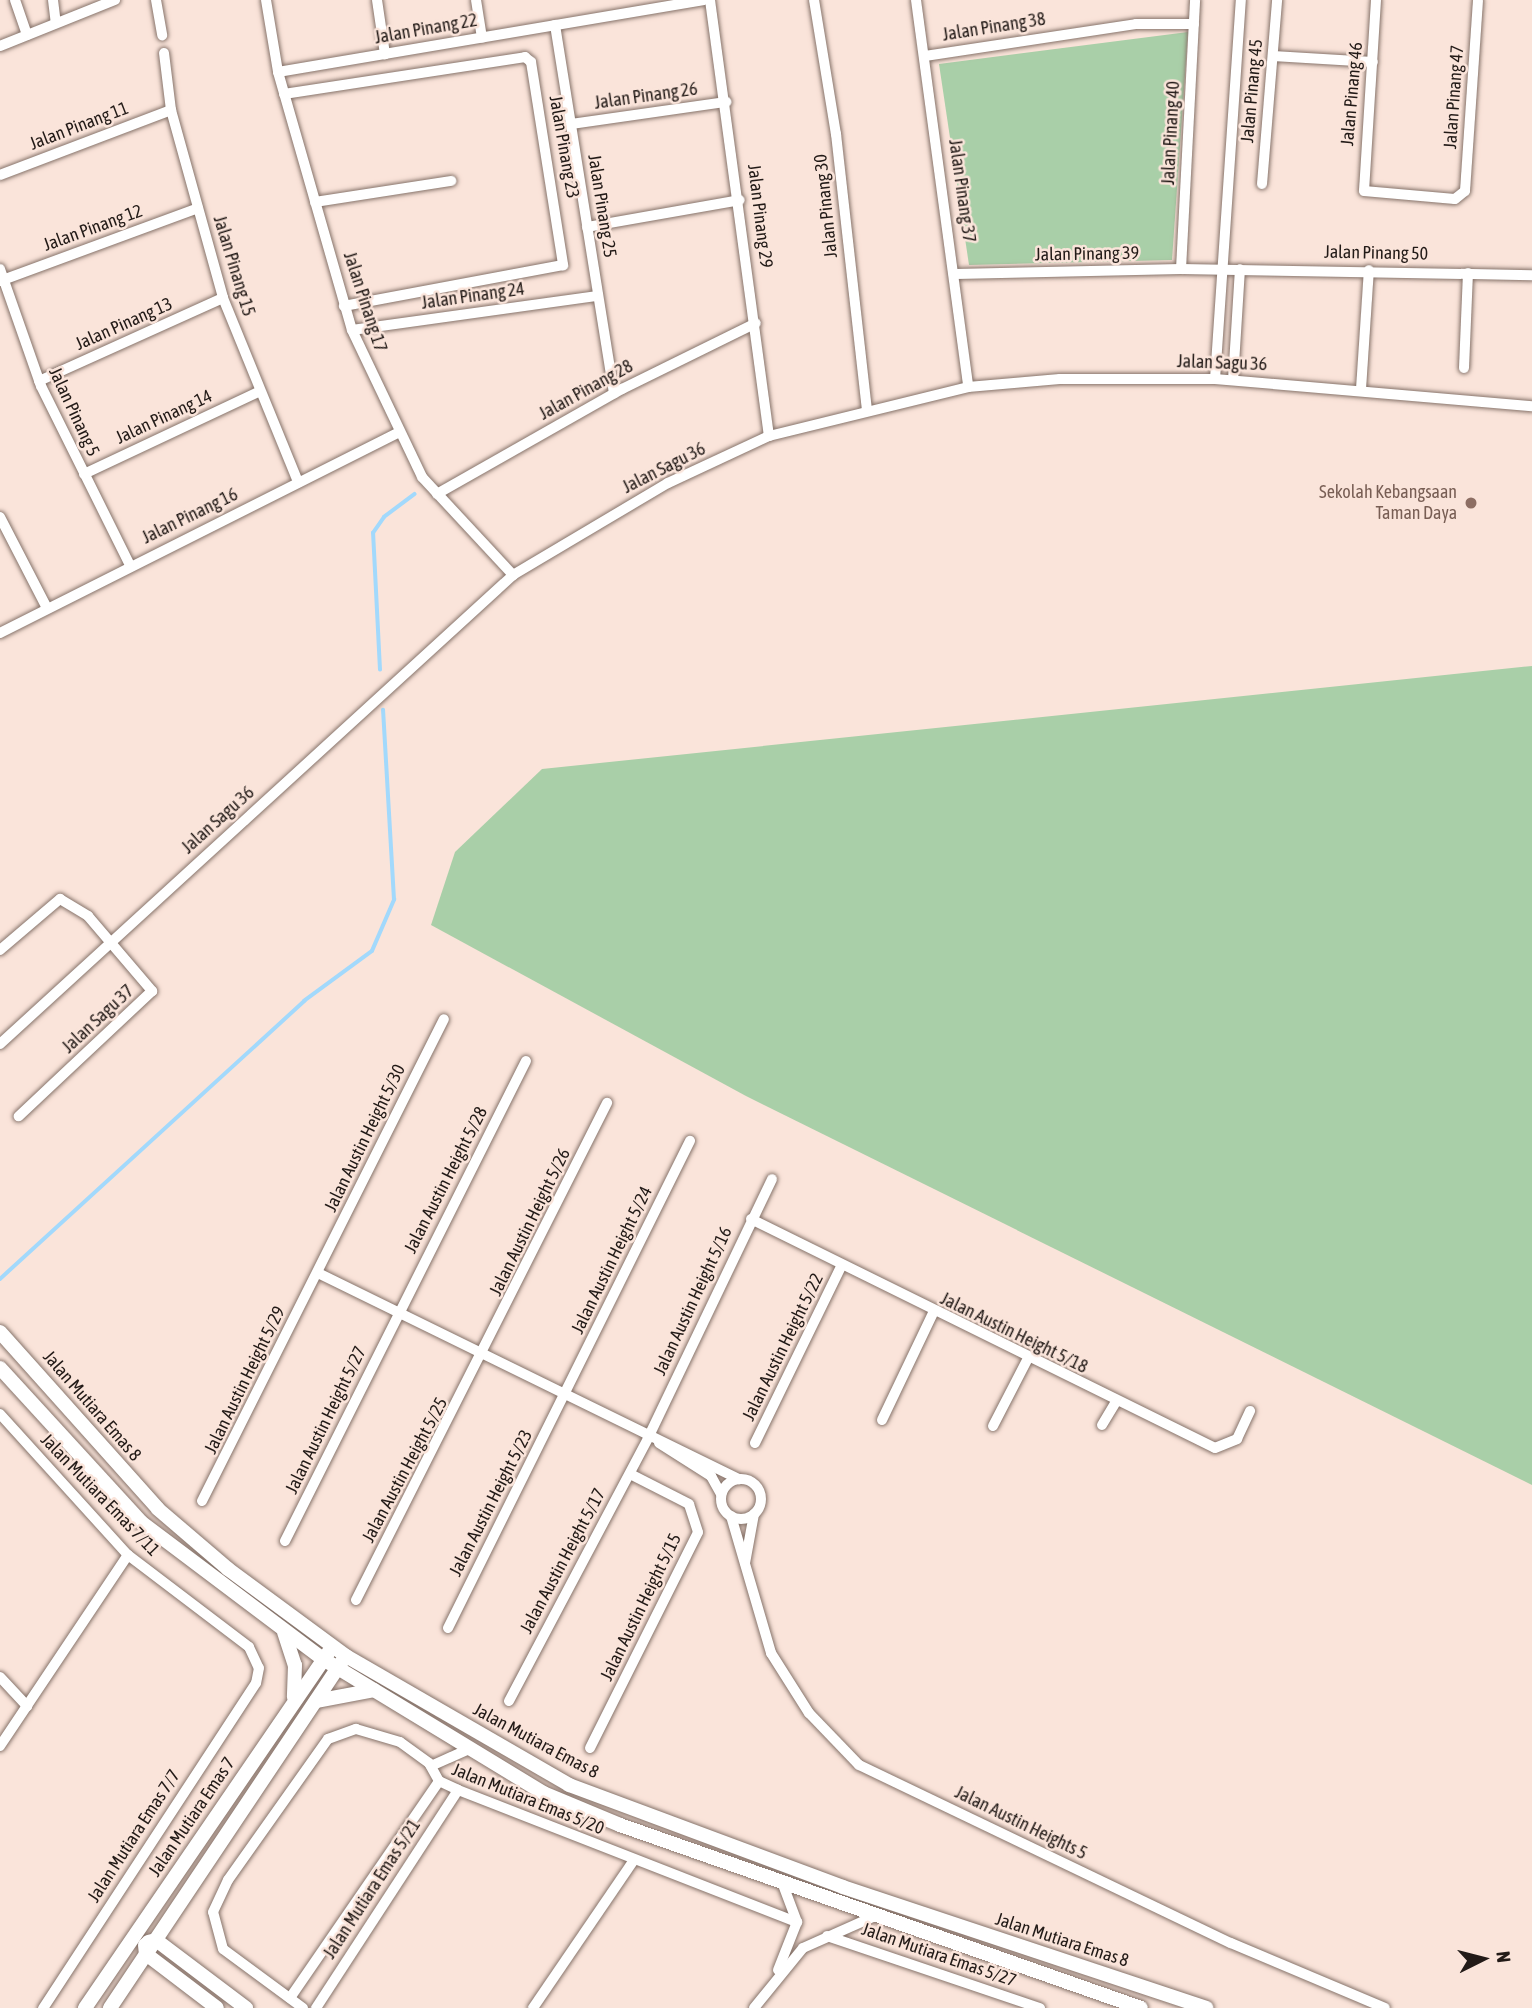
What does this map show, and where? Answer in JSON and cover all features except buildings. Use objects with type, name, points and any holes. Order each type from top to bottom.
[{"type":"main road","name":"Jalan Mutiara Emas 8","points":[[0,1332],[158,1508],[328,1653]]},
{"type":"main road","name":"Jalan Mutiara Emas 8","points":[[0,1368],[141,1522],[283,1631],[569,1785],[843,1887],[1206,2008]]},
{"type":"main road","points":[[283,1631],[295,1665],[293,1702]]},
{"type":"main road","name":"Jalan Mutiara Emas 7","points":[[85,2008],[328,1653]]},
{"type":"main road","name":"Jalan Mutiara Emas 8","points":[[342,1662],[374,1690],[543,1793],[874,1916],[1141,2008]]},
{"type":"main road","points":[[110,2008],[149,1945],[342,1662]]},
{"type":"main road","points":[[316,1702],[374,1690]]},
{"type":"main road","points":[[148,1916],[149,1945],[217,2008]]},
{"type":"main road","points":[[124,1951],[149,1945],[246,2008]]},
{"type":"street","points":[[15,0],[27,35]]},
{"type":"street","points":[[53,0],[56,23]]},
{"type":"street","points":[[0,46],[116,0]]},
{"type":"street","points":[[156,0],[162,35]]},
{"type":"street","name":"Jalan Pinang 17","points":[[266,0],[278,72],[352,330],[397,433],[437,494],[513,575]]},
{"type":"street","points":[[377,0],[385,54]]},
{"type":"street","points":[[476,0],[482,38]]},
{"type":"street","name":"Jalan Pinang 22","points":[[278,72],[704,0]]},
{"type":"street","name":"Jalan Pinang 29","points":[[710,0],[740,200],[769,436]]},
{"type":"street","name":"Jalan Pinang 30","points":[[814,0],[836,134],[867,410]]},
{"type":"street","name":"Jalan Pinang 37","points":[[916,0],[956,274],[968,387]]},
{"type":"street","name":"Jalan Pinang 40","points":[[1181,269],[1195,0]]},
{"type":"street","points":[[1215,379],[1220,270],[1241,0]]},
{"type":"street","name":"Jalan Pinang 45","points":[[1262,184],[1277,0]]},
{"type":"street","name":"Jalan Pinang 46","points":[[1364,191],[1377,0]]},
{"type":"street","name":"Jalan Pinang 47","points":[[1364,191],[1462,196],[1478,0]]},
{"type":"street","name":"Jalan Pinang 38","points":[[925,55],[1136,24],[1194,24]]},
{"type":"street","name":"Jalan Pinang 25","points":[[555,25],[614,393]]},
{"type":"street","name":"Jalan Pinang 15","points":[[164,53],[171,110],[223,298],[258,392],[298,482]]},
{"type":"street","points":[[1273,56],[1373,62]]},
{"type":"street","name":"Jalan Pinang 23","points":[[284,94],[525,57],[531,62],[563,265],[344,306]]},
{"type":"street","name":"Jalan Pinang 26","points":[[571,124],[726,102]]},
{"type":"street","name":"Jalan Pinang 11","points":[[0,175],[171,110]]},
{"type":"street","points":[[315,202],[451,181]]},
{"type":"street","points":[[587,227],[740,200]]},
{"type":"street","name":"Jalan Pinang 12","points":[[1,276],[198,208]]},
{"type":"street","points":[[1233,380],[1240,269]]},
{"type":"street","name":"Jalan Pinang 39","points":[[956,274],[1220,270]]},
{"type":"street","name":"Jalan Pinang 50","points":[[1220,270],[1369,270],[1532,275]]},
{"type":"street","points":[[1361,389],[1369,270]]},
{"type":"street","points":[[1464,368],[1468,273]]},
{"type":"street","name":"Jalan Pinang 5","points":[[1,276],[39,382],[130,565]]},
{"type":"street","name":"Jalan Pinang 24","points":[[352,330],[598,296]]},
{"type":"street","name":"Jalan Pinang 13","points":[[39,382],[223,298]]},
{"type":"street","name":"Jalan Pinang 28","points":[[437,494],[614,393],[755,323]]},
{"type":"street","name":"Jalan Sagu 36","points":[[0,1044],[513,575],[668,482],[769,436],[968,387],[1060,379],[1233,380],[1361,389],[1532,406]]},
{"type":"street","name":"Jalan Pinang 14","points":[[84,474],[258,392]]},
{"type":"street","name":"Jalan Pinang 16","points":[[0,634],[46,606],[397,433]]},
{"type":"street","points":[[0,517],[46,606]]},
{"type":"street","points":[[0,950],[60,899],[88,916],[110,942]]},
{"type":"street","name":"Jalan Sagu 37","points":[[19,1116],[151,994],[149,985],[110,942]]},
{"type":"street","name":"Jalan Austin Height 5/30","points":[[318,1273],[444,1019]]},
{"type":"street","name":"Jalan Austin Height 5/28","points":[[397,1314],[526,1061]]},
{"type":"street","name":"Jalan Austin Height 5/26","points":[[485,1355],[607,1103]]},
{"type":"street","name":"Jalan Austin Height 5/24","points":[[565,1394],[690,1141]]},
{"type":"street","name":"Jalan Austin Height 5/16","points":[[654,1441],[751,1219],[772,1179]]},
{"type":"street","name":"Jalan Austin Height 5/18","points":[[751,1219],[1027,1360],[1215,1448],[1237,1439],[1250,1411]]},
{"type":"street","name":"Jalan Austin Height 5/22","points":[[755,1443],[842,1265]]},
{"type":"street","points":[[318,1273],[565,1394],[654,1441],[711,1476],[731,1516],[754,1514]]},
{"type":"street","name":"Jalan Austin Height 5/29","points":[[202,1501],[318,1273]]},
{"type":"street","points":[[882,1420],[933,1312]]},
{"type":"street","name":"Jalan Austin Height 5/27","points":[[285,1541],[397,1314]]},
{"type":"street","name":"Jalan Austin Height 5/25","points":[[356,1601],[485,1355]]},
{"type":"street","points":[[993,1426],[1027,1360]]},
{"type":"street","name":"Jalan Austin Height 5/23","points":[[448,1628],[565,1394]]},
{"type":"street","points":[[1102,1425],[1116,1402]]},
{"type":"street","name":"Jalan Mutiara Emas 7/11","points":[[0,1414],[128,1555],[249,1647],[258,1659],[256,1683]]},
{"type":"street","points":[[654,1441],[759,1490],[745,1563]]},
{"type":"street","name":"Jalan Austin Height 5/17","points":[[509,1701],[629,1474],[654,1441]]},
{"type":"street","name":"Jalan Austin Height 5/15","points":[[590,1748],[698,1532],[689,1504],[629,1474]]},
{"type":"street","points":[[721,1494],[739,1479]]},
{"type":"street","name":"Jalan Austin Heights 5","points":[[731,1516],[758,1623],[779,1668],[821,1728],[859,1765],[1231,1943],[1385,2008]]},
{"type":"street","points":[[0,1746],[128,1555]]},
{"type":"street","points":[[0,1677],[27,1706]]},
{"type":"street","name":"Jalan Mutiara Emas 7/7","points":[[43,2008],[256,1683]]},
{"type":"street","name":"Jalan Mutiara Emas 5/20","points":[[290,1998],[223,1949],[213,1928],[215,1905],[328,1740],[356,1729],[377,1732],[431,1766],[439,1781],[458,1790],[634,1860],[720,1888],[797,1922]]},
{"type":"street","points":[[431,1766],[469,1749]]},
{"type":"street","points":[[303,2008],[290,1998],[439,1781]]},
{"type":"street","name":"Jalan Mutiara Emas 5/21","points":[[316,2008],[458,1790]]},
{"type":"street","points":[[533,2008],[634,1860]]},
{"type":"street","points":[[773,1983],[797,1922],[782,1882]]},
{"type":"street","points":[[754,2008],[803,1948],[874,1916]]},
{"type":"street","name":"Jalan Mutiara Emas 5/27","points":[[827,1936],[1040,2008]]},
{"type":"green space","points":[[1188,32],[1172,260],[969,265],[939,64]]},
{"type":"green space","points":[[1532,666],[1532,1485],[746,1096],[431,925],[455,852],[542,769]]},
{"type":"waterway","points":[[380,670],[373,533],[384,517],[414,494]]},
{"type":"waterway","points":[[0,1279],[304,1001],[372,951],[394,900],[383,710]]},
{"type":"place","name":"Sekolah Kebangsaan Taman Daya","points":[[1471,503]]}]
